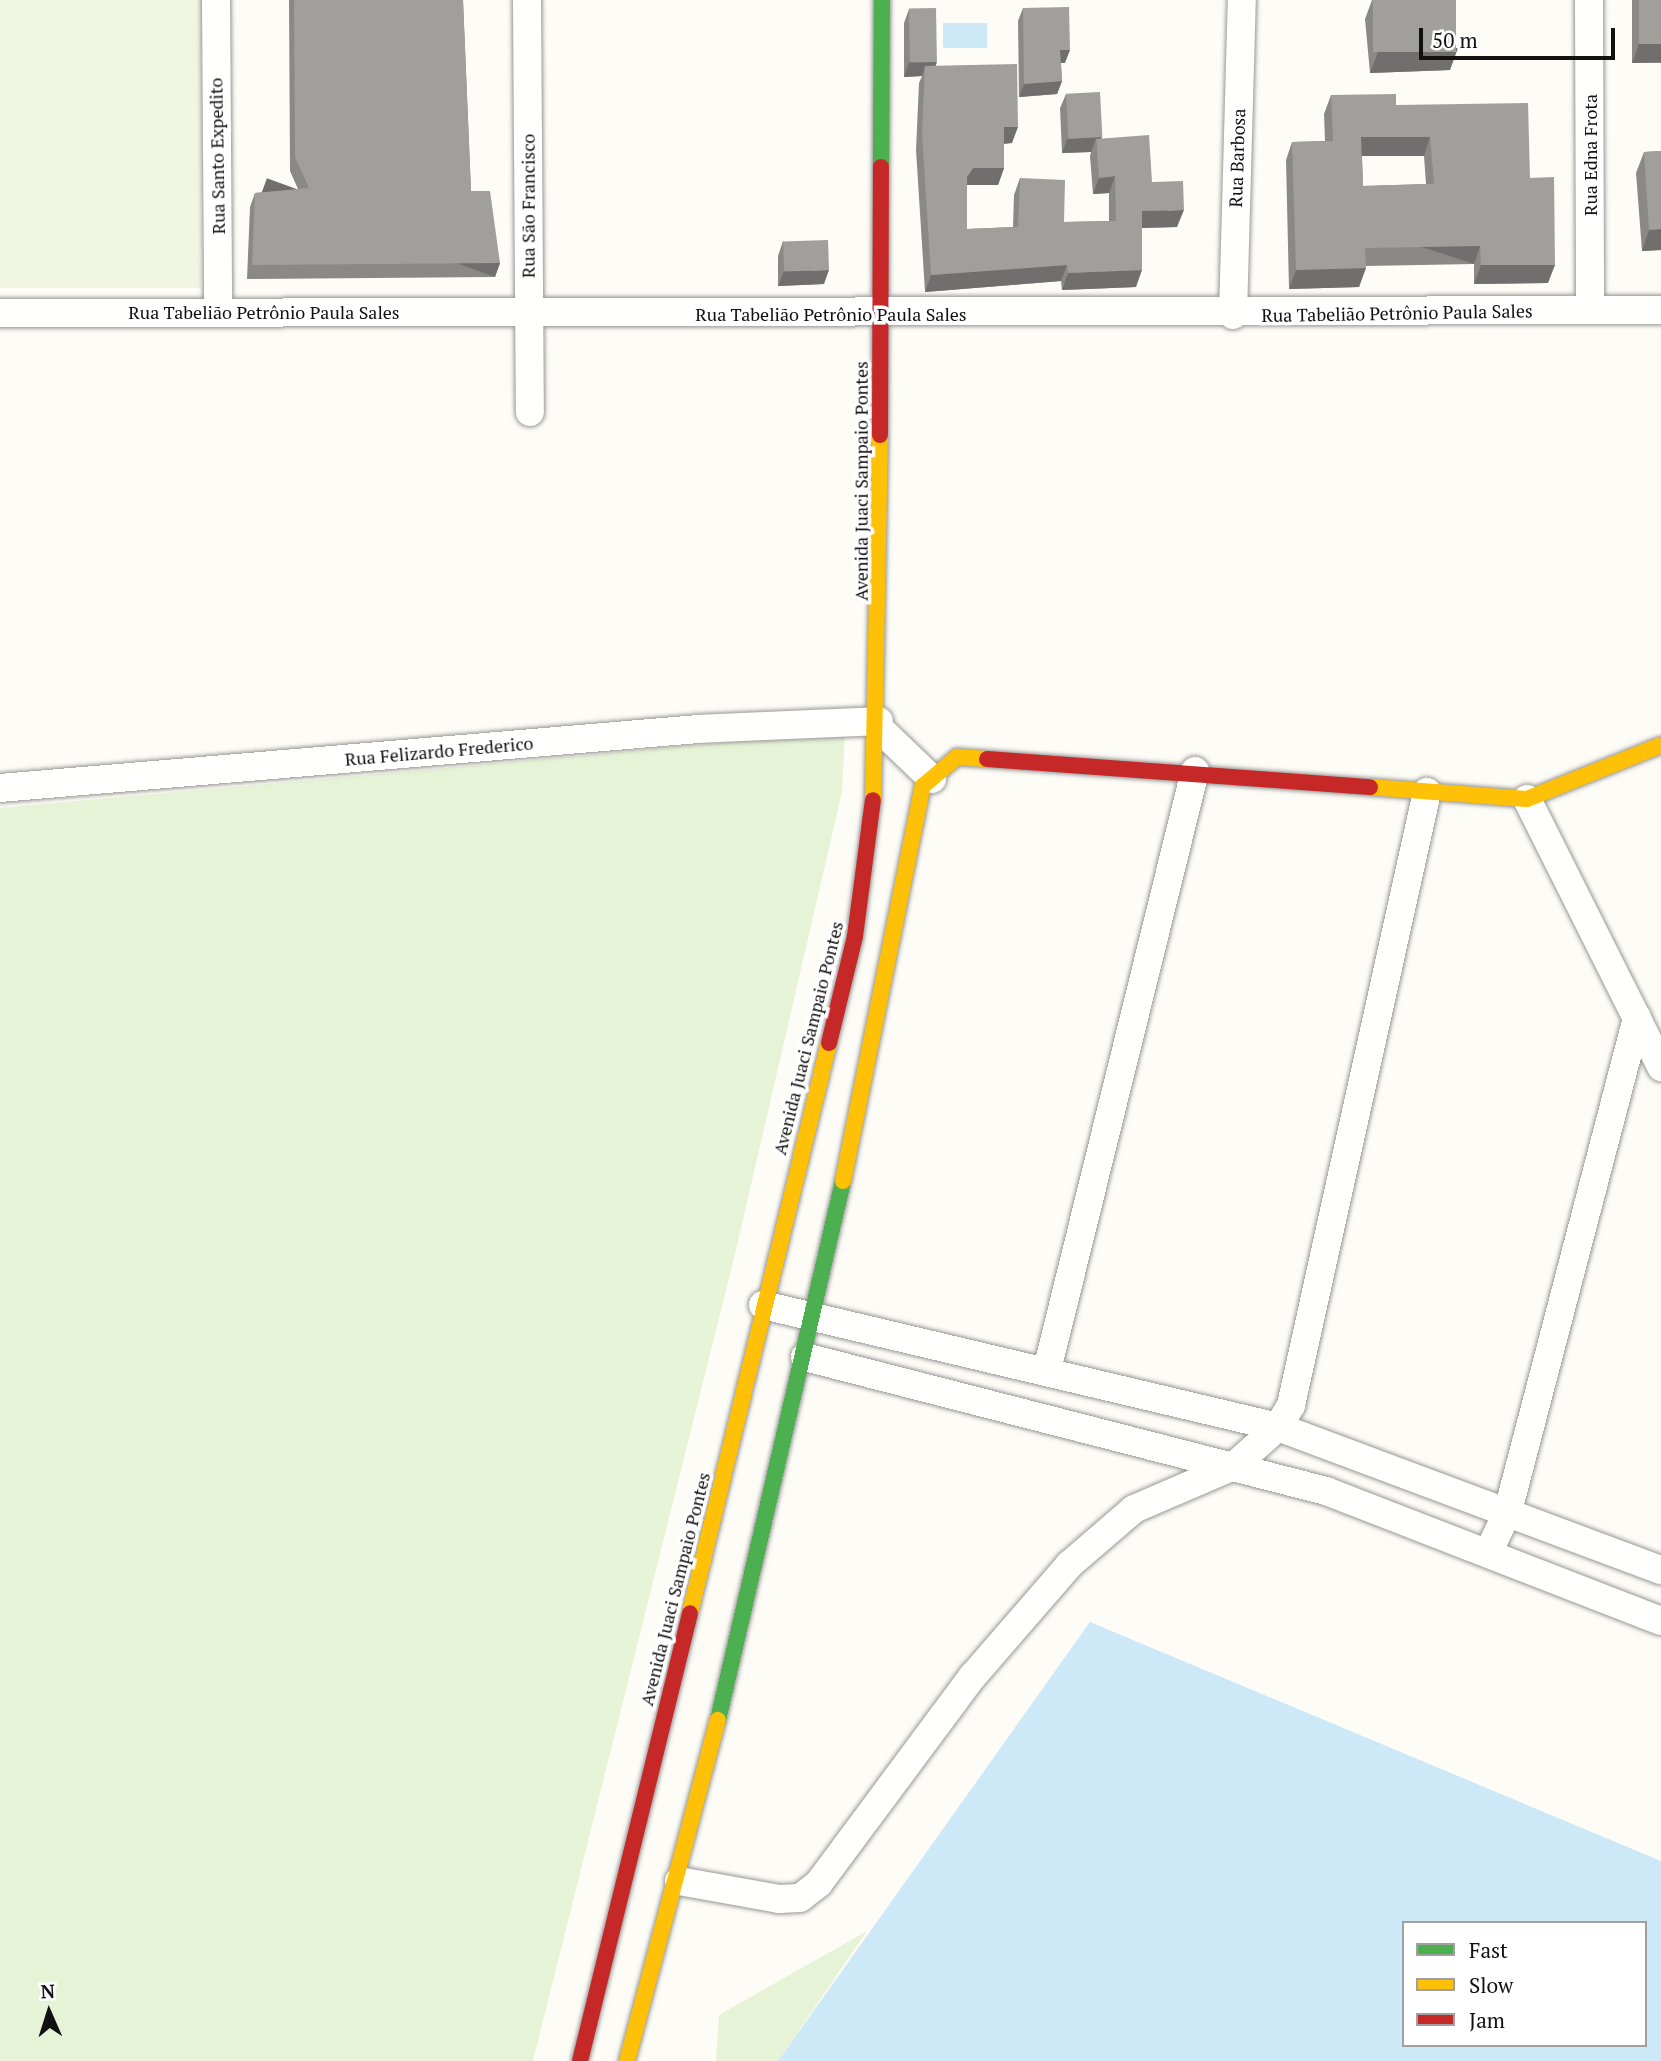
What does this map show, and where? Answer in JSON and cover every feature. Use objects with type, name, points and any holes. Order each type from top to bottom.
[{"type":"main road","name":"Avenida Juaci Sampaio Pontes","points":[[580,2061],[855,936],[878,724],[882,0]]},
{"type":"main road","points":[[627,2061],[679,1881],[815,1317],[923,786],[957,757],[1195,771],[1528,799],[1661,745]]},
{"type":"street","name":"Rua Santo Expedito","points":[[216,0],[218,312]]},
{"type":"street","name":"Rua São Francisco","points":[[527,0],[530,412]]},
{"type":"street","name":"Rua Barbosa","points":[[1233,315],[1242,0]]},
{"type":"street","name":"Rua Edna Frota","points":[[1590,0],[1590,310]]},
{"type":"street","name":"Rua Tabelião Petrônio Paula Sales","points":[[0,313],[1233,315],[1661,310]]},
{"type":"street","points":[[878,724],[932,779]]},
{"type":"street","name":"Rua Felizardo Frederico","points":[[0,788],[698,729],[878,724]]},
{"type":"street","points":[[1047,1370],[1195,771]]},
{"type":"street","points":[[679,1881],[779,1899],[800,1898],[819,1884],[973,1675],[1069,1565],[1134,1509],[1234,1466],[1278,1427],[1291,1405],[1427,792]]},
{"type":"street","points":[[1528,799],[1661,1066]]},
{"type":"street","points":[[1489,1551],[1508,1511],[1637,1018]]},
{"type":"street","points":[[763,1305],[1047,1370],[1278,1427],[1661,1570]]},
{"type":"street","points":[[804,1357],[1326,1491],[1489,1551],[1661,1621]]},
{"type":"green space","points":[[0,0],[201,0],[201,288],[0,288]]},
{"type":"green space","points":[[845,732],[842,792],[734,1258],[533,2061],[0,2061],[0,808]]},
{"type":"green space","points":[[867,1931],[778,2061],[716,2061],[719,2015]]},
{"type":"water","points":[[943,23],[987,23],[987,48],[943,48]]},
{"type":"water","points":[[1090,1622],[1661,1861],[1661,2061],[778,2061]]},
{"type":"building","points":[[294,0],[463,0],[471,191],[490,191],[500,263],[252,265],[255,193],[309,188],[295,157]]},
{"type":"building","points":[[1373,0],[1456,0],[1456,52],[1373,52]]},
{"type":"building","points":[[1639,0],[1661,0],[1661,44],[1639,44]]},
{"type":"building","points":[[1069,7],[1070,50],[1060,50],[1062,81],[1024,84],[1023,8]]},
{"type":"building","points":[[909,8],[936,8],[937,62],[910,62]]},
{"type":"building","points":[[1017,64],[1018,127],[1004,127],[1004,168],[973,168],[967,177],[967,229],[1018,227],[1020,178],[1065,180],[1064,222],[1116,221],[1115,176],[1099,178],[1096,139],[1149,135],[1152,182],[1183,181],[1184,210],[1142,211],[1142,270],[1068,273],[1067,265],[931,275],[922,133],[925,66]]},
{"type":"building","points":[[1100,92],[1102,137],[1068,139],[1066,94]]},
{"type":"building","points":[[1396,94],[1396,105],[1528,103],[1530,178],[1554,177],[1555,265],[1481,265],[1480,246],[1365,248],[1366,268],[1296,270],[1292,142],[1333,141],[1331,95]],"holes":[[[1361,137],[1430,137],[1434,184],[1363,186]]]},
{"type":"building","points":[[1661,151],[1661,229],[1649,230],[1644,152]]},
{"type":"building","points":[[828,240],[829,270],[784,272],[783,242]]},
{"type":"traffic: fast","points":[[881,167],[882,0]]},
{"type":"traffic: fast","points":[[718,1720],[843,1181]]},
{"type":"traffic: slow","points":[[873,800],[880,435]]},
{"type":"traffic: slow","points":[[1370,787],[1527,799],[1661,745]]},
{"type":"traffic: slow","points":[[843,1181],[923,786],[957,757],[987,759]]},
{"type":"traffic: slow","points":[[690,1613],[829,1043]]},
{"type":"traffic: slow","points":[[627,2061],[718,1720]]},
{"type":"traffic: jam","points":[[880,435],[881,167]]},
{"type":"traffic: jam","points":[[987,759],[1370,787]]},
{"type":"traffic: jam","points":[[829,1043],[855,936],[873,800]]},
{"type":"traffic: jam","points":[[580,2061],[690,1613]]}]
